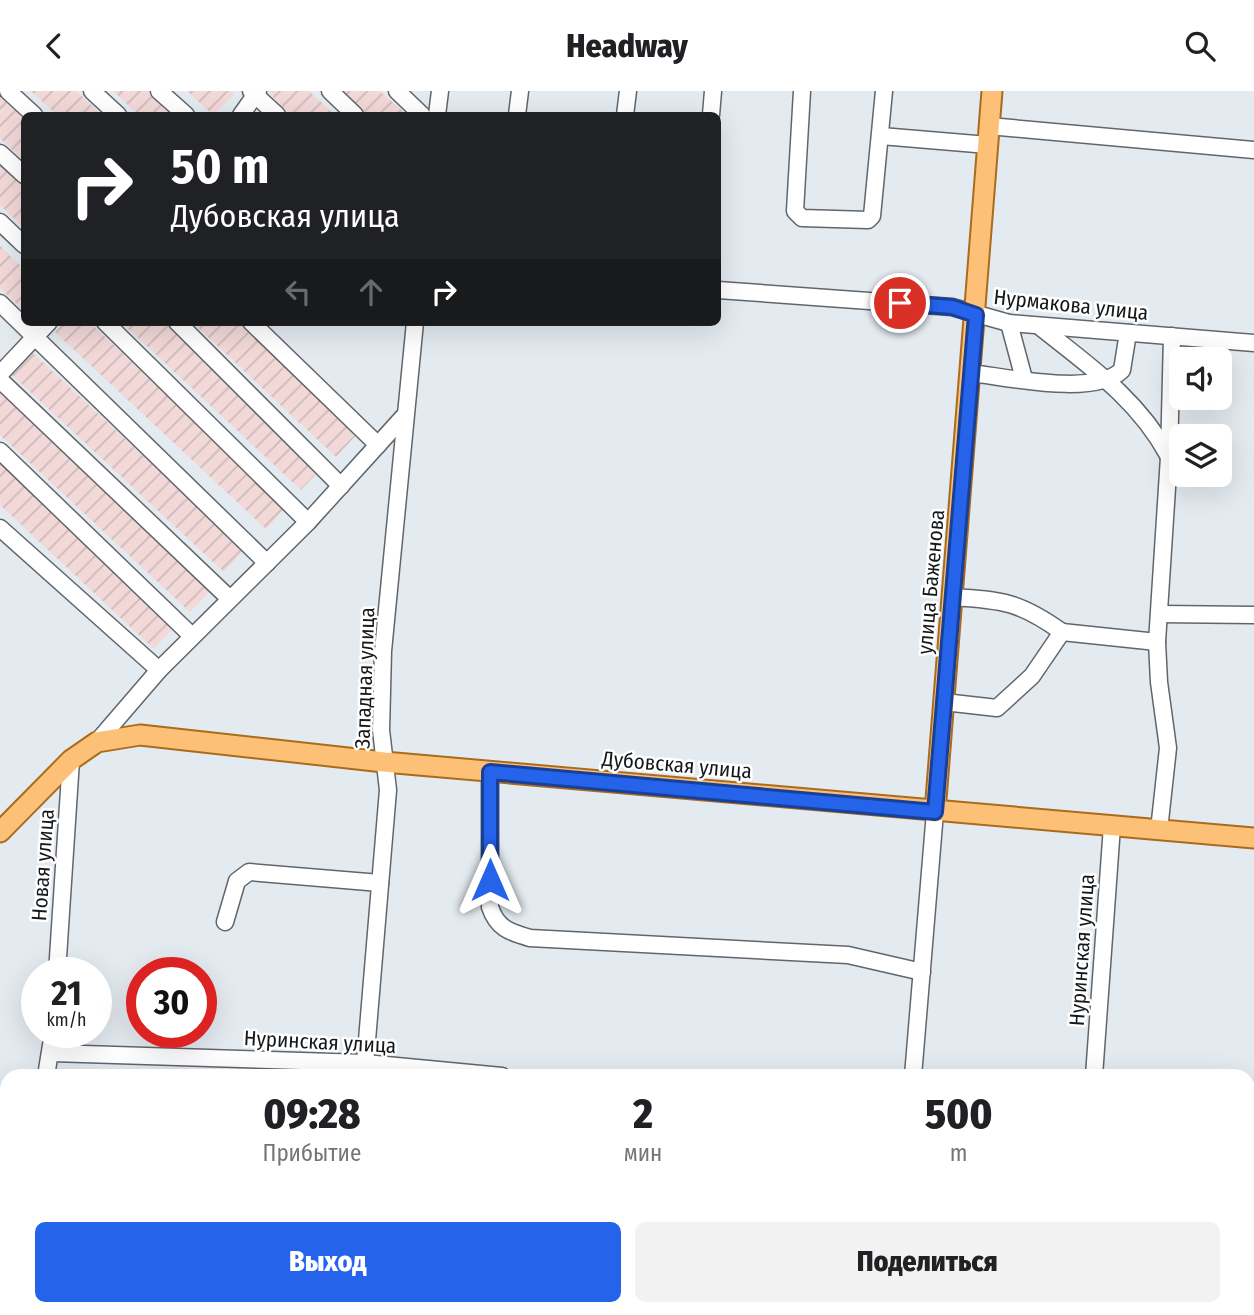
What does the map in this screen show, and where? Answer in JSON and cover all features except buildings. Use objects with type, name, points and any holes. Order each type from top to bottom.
[{"type":"main road","name":"улица Баженова","points":[[935,812],[992,91]]},
{"type":"main road","name":"Дубовская улица","points":[[97,741],[140,735],[490,772],[1254,838]]},
{"type":"main road","points":[[0,832],[71,760],[97,741]]},
{"type":"street","points":[[8,91],[31,112]]},
{"type":"street","points":[[92,91],[115,112]]},
{"type":"street","points":[[159,91],[183,112]]},
{"type":"street","points":[[330,91],[352,112]]},
{"type":"street","points":[[397,91],[419,112]]},
{"type":"street","points":[[437,112],[440,91]]},
{"type":"street","points":[[517,112],[520,91]]},
{"type":"street","points":[[625,112],[628,91]]},
{"type":"street","points":[[711,112],[713,91]]},
{"type":"street","points":[[803,91],[795,203],[797,215],[870,218],[884,91]]},
{"type":"street","points":[[243,112],[254,92],[274,112]]},
{"type":"street","points":[[881,136],[988,136],[1254,150]]},
{"type":"street","points":[[0,153],[21,173]]},
{"type":"street","points":[[0,222],[21,242]]},
{"type":"street","name":"Нурмакова улица","points":[[721,290],[952,307],[1009,323],[1254,343]]},
{"type":"street","points":[[0,303],[21,322]]},
{"type":"street","points":[[1009,323],[1024,379]]},
{"type":"street","points":[[25,326],[267,563]]},
{"type":"street","points":[[0,374],[45,326]]},
{"type":"street","points":[[109,326],[308,522]]},
{"type":"street","points":[[181,326],[341,486]]},
{"type":"street","points":[[255,326],[378,445]]},
{"type":"street","name":"Западная улица","points":[[364,1069],[388,790],[384,762],[383,651],[415,326]]},
{"type":"street","points":[[1039,326],[1107,380],[1141,412],[1169,457],[1157,642],[1159,683],[1168,748],[1159,830]]},
{"type":"street","points":[[971,373],[1072,384],[1107,380],[1122,370],[1128,333]]},
{"type":"street","points":[[1170,424],[1172,336]]},
{"type":"street","points":[[0,380],[230,599]]},
{"type":"street","points":[[97,741],[159,670],[308,522],[405,415]]},
{"type":"street","points":[[0,451],[192,636]]},
{"type":"street","points":[[0,528],[159,670]]},
{"type":"street","points":[[952,597],[1002,600],[1033,612],[1062,632],[1157,642]]},
{"type":"street","points":[[1160,614],[1254,615]]},
{"type":"street","points":[[944,702],[997,708],[1032,676],[1062,632]]},
{"type":"street","name":"Новая улица","points":[[58,957],[71,760]]},
{"type":"street","points":[[490,772],[490,907],[495,921],[508,932],[530,938],[848,955],[922,972]]},
{"type":"street","name":"улица Баженова","points":[[914,1069],[935,812]]},
{"type":"street","name":"Нуринская улица","points":[[1095,1069],[1112,826]]},
{"type":"street","points":[[225,922],[237,881],[249,872],[380,883]]},
{"type":"street","points":[[48,1069],[52,1048]]},
{"type":"street","name":"Нуринская улица","points":[[52,1053],[346,1069]]},
{"type":"shaded area","points":[[31,91],[76,91],[99,112],[54,112]]},
{"type":"shaded area","points":[[113,91],[157,91],[181,112],[136,112]]},
{"type":"shaded area","points":[[187,91],[231,91],[235,94],[216,112],[210,112]]},
{"type":"shaded area","points":[[268,91],[309,91],[332,112],[287,112]]},
{"type":"shaded area","points":[[334,91],[380,91],[404,112],[358,112]]},
{"type":"shaded area","points":[[0,97],[21,116],[21,158],[0,138]]},
{"type":"shaded area","points":[[0,164],[21,184],[21,225],[0,205]]},
{"type":"shaded area","points":[[0,246],[21,266],[21,308],[0,288]]},
{"type":"shaded area","points":[[60,326],[93,326],[287,506],[266,529],[55,332]]},
{"type":"shaded area","points":[[125,326],[170,326],[322,468],[301,490]]},
{"type":"shaded area","points":[[196,326],[241,326],[357,434],[336,457]]},
{"type":"shaded area","points":[[33,353],[244,550],[224,572],[12,375]]},
{"type":"shaded area","points":[[0,393],[211,590],[190,612],[0,435]]},
{"type":"shaded area","points":[[0,463],[175,626],[154,649],[0,505]]},
{"type":"route","points":[[490,880],[490,772],[935,812],[976,315],[952,307],[900,303]]}]
